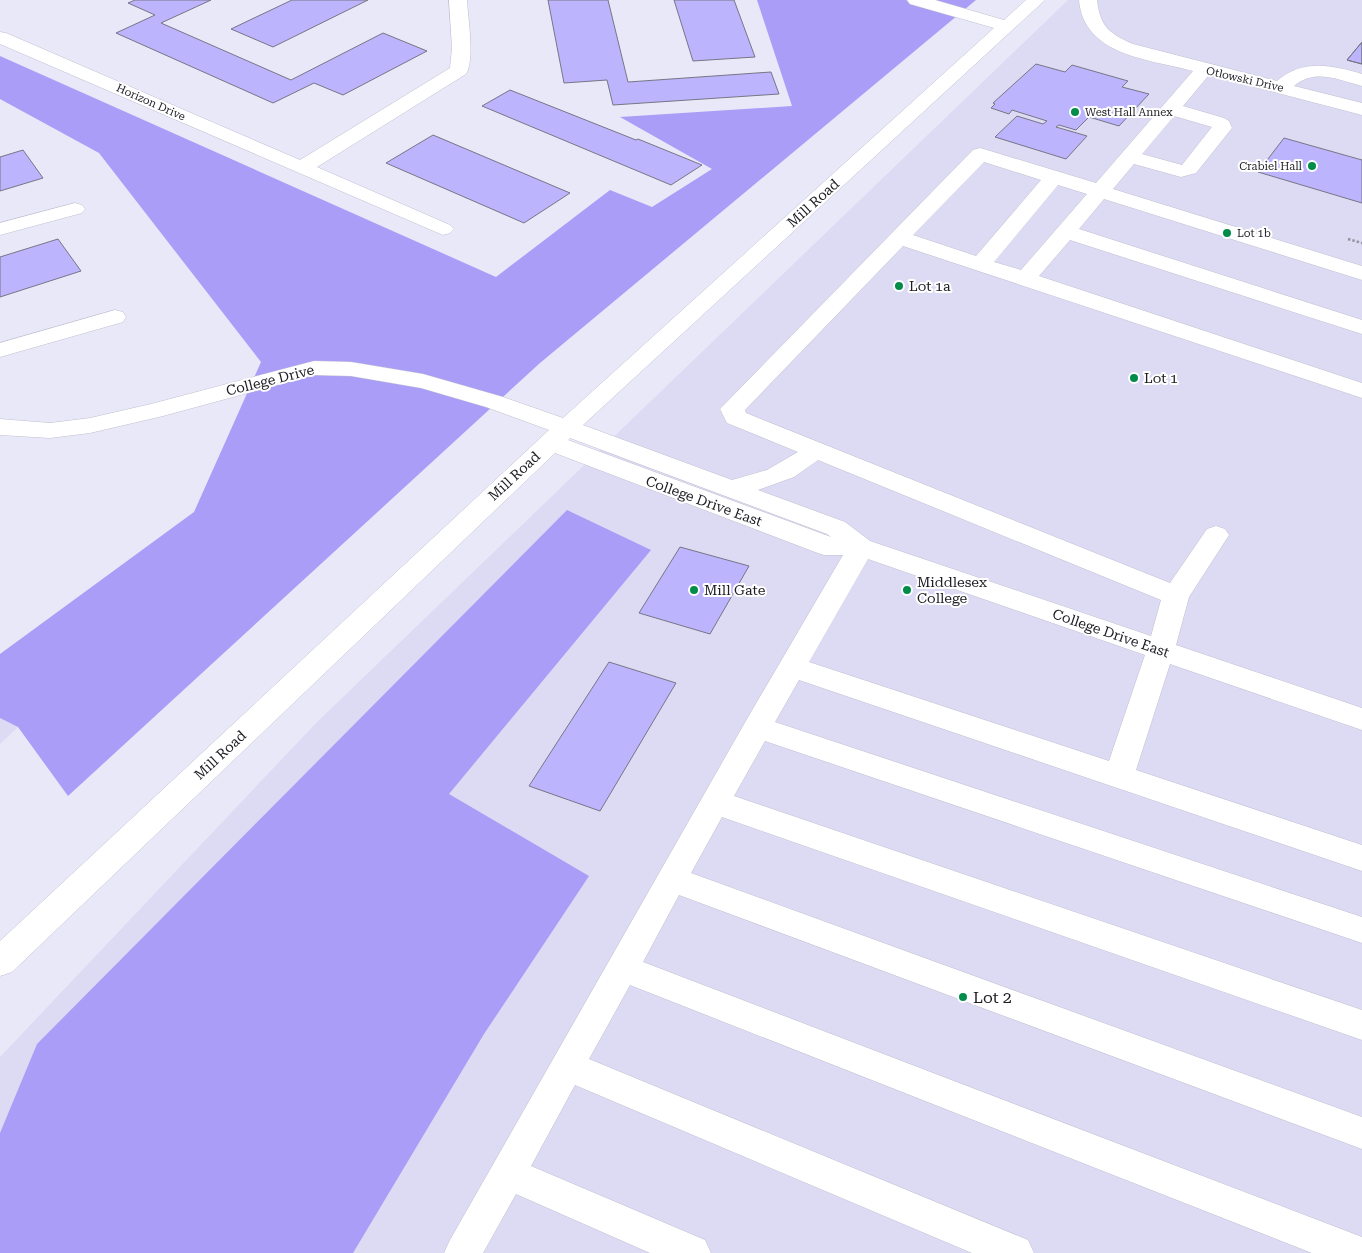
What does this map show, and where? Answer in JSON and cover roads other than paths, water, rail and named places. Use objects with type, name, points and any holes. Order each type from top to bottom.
[{"type":"street","points":[[301,168],[459,70],[461,48],[458,0]]},
{"type":"street","points":[[916,0],[1013,20]]},
{"type":"street","points":[[962,0],[1013,20]]},
{"type":"street","name":"Mill Road","points":[[0,962],[558,435],[1036,0]]},
{"type":"street","name":"Otlowski Drive","points":[[1088,0],[1088,13],[1097,30],[1110,41],[1127,48],[1362,109]]},
{"type":"street","name":"Horizon Drive","points":[[0,37],[443,230]]},
{"type":"street","points":[[1025,279],[1204,69]]},
{"type":"street","points":[[1281,87],[1289,79],[1302,72],[1314,69],[1331,71],[1362,80]]},
{"type":"street","points":[[1130,157],[1181,171],[1189,169],[1222,128],[1222,124],[1217,122],[1171,109]]},
{"type":"street","points":[[1176,596],[736,418],[732,409],[980,154],[1362,272]]},
{"type":"street","points":[[980,264],[1055,176]]},
{"type":"street","points":[[0,229],[76,209]]},
{"type":"street","points":[[1066,232],[1362,327]]},
{"type":"street","points":[[898,237],[1362,391]]},
{"type":"street","points":[[0,350],[115,317]]},
{"type":"street","name":"College Drive","points":[[3,430],[57,430],[142,414],[306,369],[343,368],[377,371],[452,388],[558,435]]},
{"type":"street","name":"College Drive East","points":[[558,435],[729,488],[785,520],[824,546],[861,547],[1362,719]]},
{"type":"street","name":"College Drive East","points":[[558,435],[785,520]]},
{"type":"street","points":[[729,488],[775,477],[793,469],[816,450]]},
{"type":"street","points":[[1119,776],[1161,650],[1176,596],[1216,535]]},
{"type":"street","points":[[463,1253],[757,727],[861,547]]},
{"type":"street","points":[[793,666],[1362,858]]},
{"type":"street","points":[[757,727],[1362,930]]},
{"type":"street","points":[[715,802],[1362,1025]]},
{"type":"street","points":[[672,879],[1362,1133]]},
{"type":"street","points":[[622,968],[1358,1253]]},
{"type":"street","points":[[567,1066],[1015,1253]]},
{"type":"street","points":[[508,1173],[692,1253]]},
{"type":"place","name":"West Hall Annex","points":[[1075,112]]},
{"type":"place","name":"Crabiel Hall","points":[[1312,166]]},
{"type":"place","name":"Lot 1b","points":[[1227,233]]},
{"type":"place","name":"Lot 1a","points":[[899,286]]},
{"type":"place","name":"Lot 1","points":[[1134,378]]},
{"type":"place","name":"Mill Gate","points":[[694,590]]},
{"type":"place","name":"Middlesex College","points":[[907,590]]},
{"type":"place","name":"Lot 2","points":[[963,997]]}]
